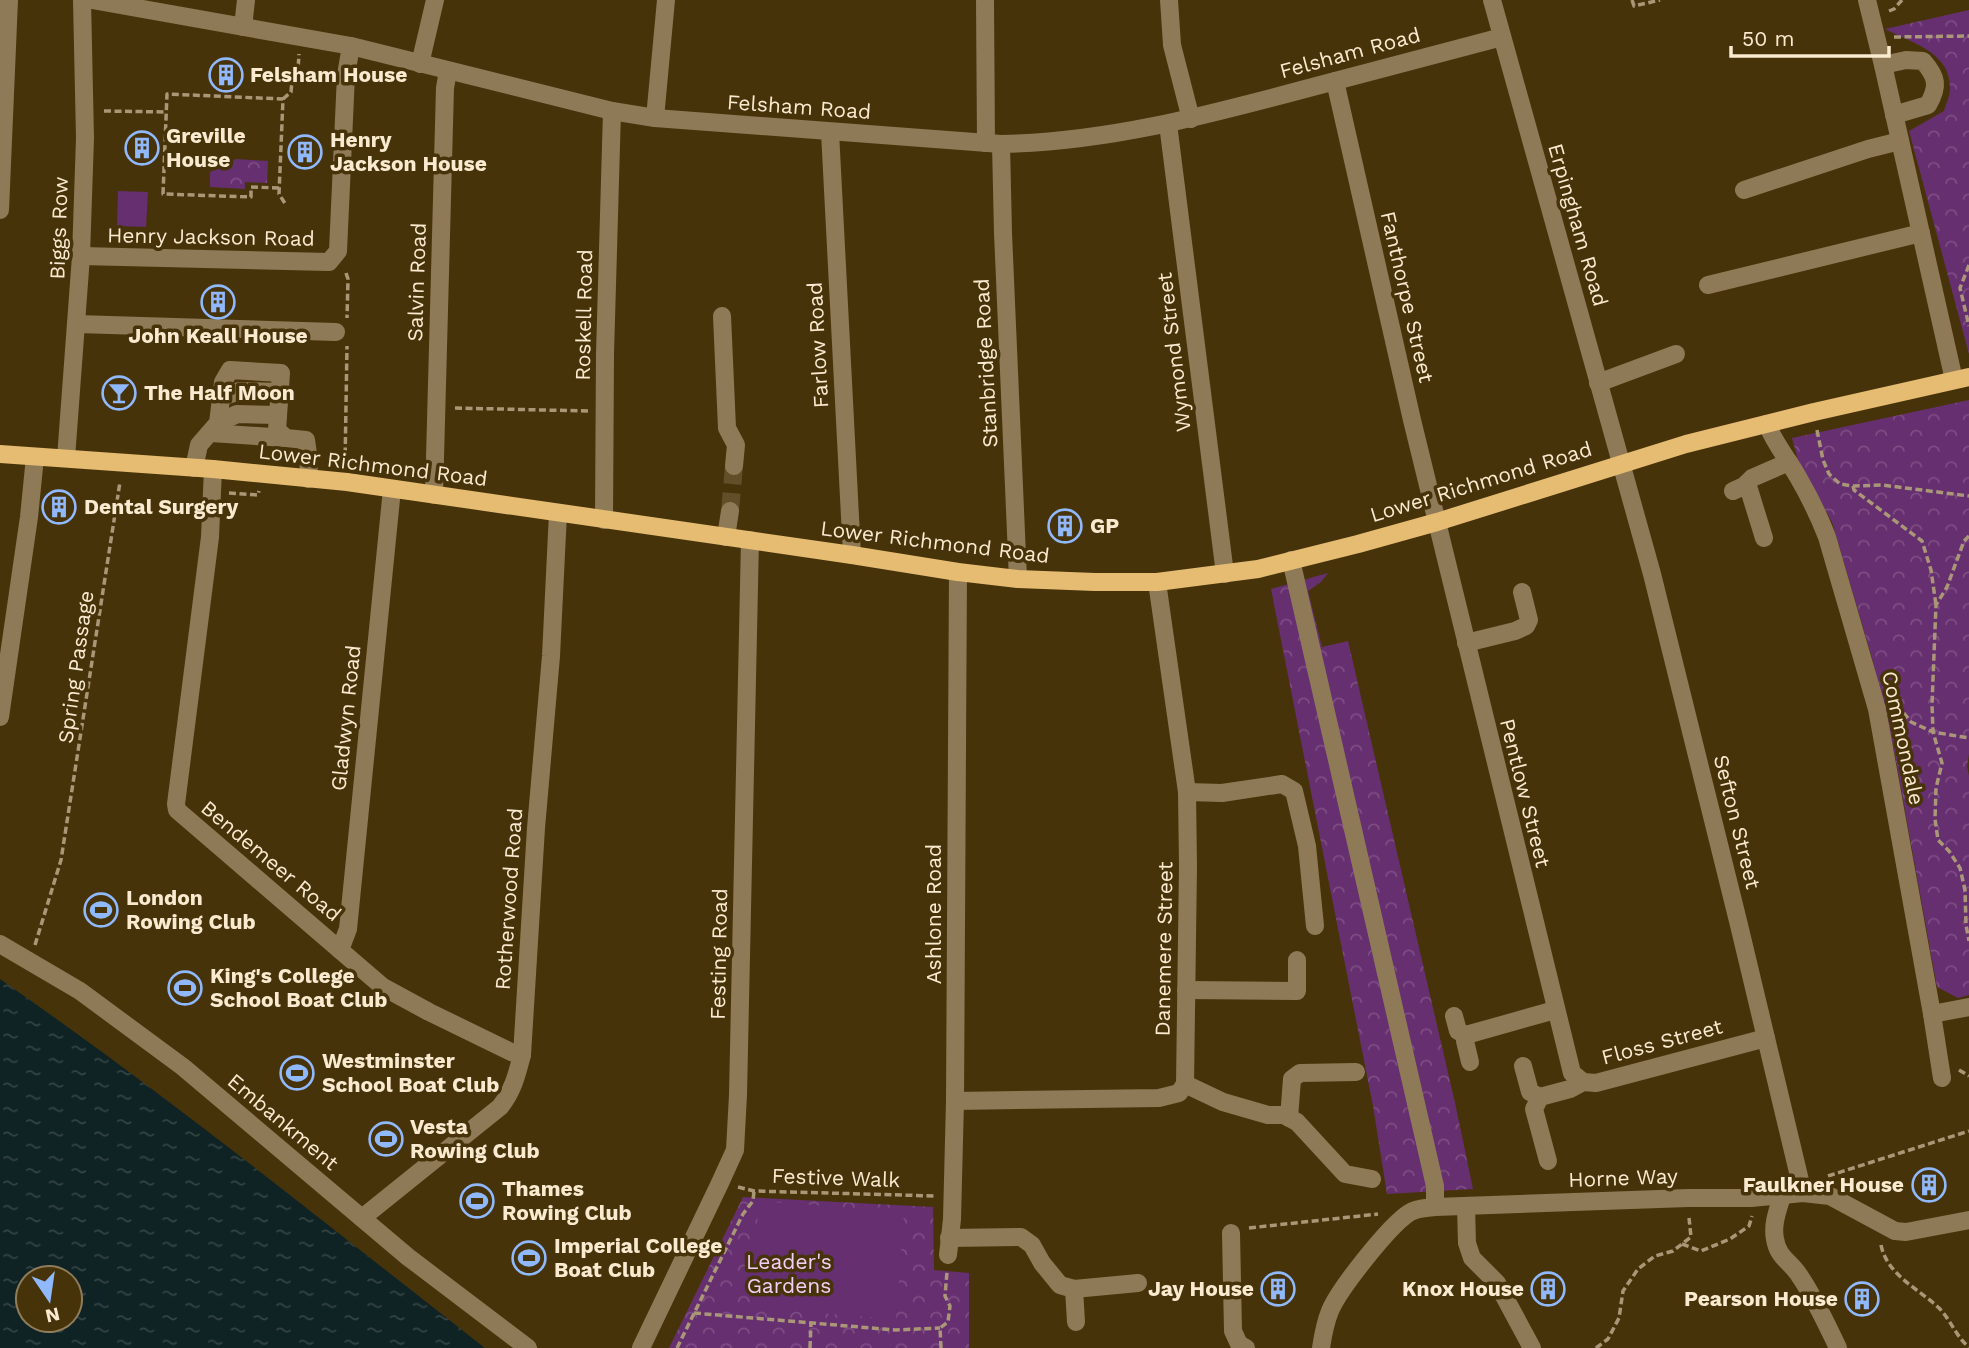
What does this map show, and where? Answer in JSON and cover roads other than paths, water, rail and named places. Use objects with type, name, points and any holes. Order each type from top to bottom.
[{"type":"main road","name":"Lower Richmond Road","points":[[0,454],[194,468],[393,489],[1018,579],[1157,582],[1258,569],[1437,522],[1686,443],[1962,379]]},
{"type":"street","points":[[0,211],[9,0]]},
{"type":"street","name":"Biggs Row","points":[[66,458],[81,256],[85,111],[82,0]]},
{"type":"street","name":"Felsham Road","points":[[92,0],[351,46],[612,111],[655,118],[993,144],[1031,144],[1168,124],[1502,37]]},
{"type":"street","points":[[243,27],[246,0]]},
{"type":"street","points":[[420,64],[435,0]]},
{"type":"street","points":[[655,118],[666,0]]},
{"type":"street","name":"Stanbridge Road","points":[[985,0],[993,144],[1003,233],[1018,579]]},
{"type":"street","points":[[1170,0],[1172,46],[1191,119]]},
{"type":"street","name":"Erpingham Road","points":[[1492,0],[1620,463]]},
{"type":"street","points":[[1867,0],[1921,233],[1962,379]]},
{"type":"street","name":"Henry Jackson Road","points":[[81,256],[329,262],[338,251],[346,75],[351,46]]},
{"type":"street","points":[[1883,65],[1906,60],[1923,61],[1934,73],[1936,92],[1928,105],[1894,116]]},
{"type":"street","name":"Salvin Road","points":[[434,495],[444,88],[448,71]]},
{"type":"street","name":"Fanthorpe Street","points":[[1335,81],[1437,522]]},
{"type":"street","name":"Roskell Road","points":[[604,520],[612,111]]},
{"type":"street","name":"Wymond Street","points":[[1168,124],[1225,574]]},
{"type":"street","name":"Farlow Road","points":[[830,132],[852,555]]},
{"type":"street","points":[[1744,190],[1899,141]]},
{"type":"street","points":[[1708,285],[1921,233]]},
{"type":"street","points":[[722,316],[727,428],[736,445],[734,466]]},
{"type":"street","points":[[77,324],[343,329]]},
{"type":"street","points":[[1598,383],[1676,354]]},
{"type":"street","points":[[214,428],[223,382],[230,370],[281,373],[277,430],[286,438]]},
{"type":"street","points":[[194,468],[199,445],[214,428],[237,414],[278,415]]},
{"type":"street","name":"Commondale","points":[[1767,424],[1818,514],[1827,537],[1877,709],[1933,1014],[1942,1079]]},
{"type":"street","points":[[214,428],[306,440],[308,479]]},
{"type":"street","points":[[0,717],[35,457]]},
{"type":"street","points":[[1764,538],[1740,487],[1752,478],[1789,462]]},
{"type":"street","name":"Sefton Street","points":[[1620,463],[1652,574],[1802,1188]]},
{"type":"street","name":"Bendemeer Road","points":[[213,470],[210,537],[177,790],[177,810],[383,987],[441,1018],[522,1055]]},
{"type":"street","name":"Gladwyn Road","points":[[340,950],[348,929],[393,489]]},
{"type":"street","points":[[726,537],[730,511]]},
{"type":"street","name":"Rotherwood Road","points":[[362,1219],[500,1107],[509,1095],[522,1055],[536,828],[551,656],[558,513]]},
{"type":"street","name":"Pentlow Street","points":[[1437,522],[1555,1010],[1577,1077]]},
{"type":"street","name":"Festing Road","points":[[641,1348],[735,1150],[750,540]]},
{"type":"street","points":[[1291,560],[1435,1186],[1435,1207]]},
{"type":"street","name":"Ashlone Road","points":[[958,572],[956,1101],[949,1247],[1021,1237],[1032,1244],[1059,1285],[1074,1289]]},
{"type":"street","name":"Danemere Street","points":[[1157,582],[1187,792],[1185,1084]]},
{"type":"street","points":[[1466,643],[1526,626],[1529,620],[1522,592]]},
{"type":"street","points":[[1187,792],[1222,793],[1282,784],[1294,791],[1307,846],[1315,926]]},
{"type":"street","name":"Embankment","points":[[0,944],[80,991],[183,1067],[362,1219],[528,1348]]},
{"type":"street","points":[[1186,990],[1297,991],[1297,960]]},
{"type":"street","points":[[1933,1014],[1969,1007]]},
{"type":"street","points":[[1454,1016],[1458,1031],[1466,1035],[1555,1010]]},
{"type":"street","points":[[1466,1035],[1470,1062]]},
{"type":"street","name":"Floss Street","points":[[1540,1097],[1570,1089],[1577,1077],[1596,1083],[1766,1038]]},
{"type":"street","points":[[1523,1066],[1530,1092],[1540,1097],[1534,1109],[1548,1161]]},
{"type":"street","points":[[1289,1118],[1292,1079],[1300,1073],[1356,1072]]},
{"type":"street","points":[[956,1101],[1159,1098],[1179,1093],[1185,1084],[1223,1102],[1268,1115],[1284,1115],[1297,1122],[1345,1174],[1372,1179]]},
{"type":"street","name":"Horne Way","points":[[1321,1348],[1331,1309],[1347,1282],[1387,1234],[1411,1211],[1435,1207],[1751,1198],[1782,1196],[1802,1188],[1830,1196],[1895,1231],[1906,1232],[1969,1220]]},
{"type":"street","points":[[1782,1196],[1775,1218],[1775,1239],[1781,1257],[1797,1270],[1839,1348]]},
{"type":"street","points":[[1466,1206],[1467,1242],[1472,1258],[1497,1283],[1532,1348]]},
{"type":"street","points":[[1231,1233],[1233,1331],[1239,1344],[1246,1348]]},
{"type":"street","points":[[1076,1322],[1074,1289],[1138,1283]]},
{"type":"water","points":[[0,979],[185,1114],[485,1348],[0,1348]]},
{"type":"tunnel","points":[[730,511],[734,466]]},
{"type":"place","name":"Felsham House","points":[[226,75]]},
{"type":"place","name":"Greville House","points":[[142,148]]},
{"type":"place","name":"Henry Jackson House","points":[[305,152]]},
{"type":"place","name":"John Keall House","points":[[218,302]]},
{"type":"place","name":"The Half Moon","points":[[119,393]]},
{"type":"place","name":"Dental Surgery","points":[[59,507]]},
{"type":"place","name":"GP","points":[[1065,526]]},
{"type":"place","name":"London Rowing Club","points":[[101,910]]},
{"type":"place","name":"King's College School Boat Club","points":[[185,988]]},
{"type":"place","name":"Westminster School Boat Club","points":[[297,1073]]},
{"type":"place","name":"Vesta Rowing Club","points":[[386,1139]]},
{"type":"place","name":"Faulkner House","points":[[1929,1185]]},
{"type":"place","name":"Thames Rowing Club","points":[[477,1201]]},
{"type":"place","name":"Imperial College Boat Club","points":[[529,1258]]},
{"type":"place","name":"Jay House","points":[[1278,1289]]},
{"type":"place","name":"Knox House","points":[[1548,1289]]},
{"type":"place","name":"Pearson House","points":[[1862,1299]]},
{"type":"park label","name":"Leader's Gardens","points":[[789,1274]]}]
